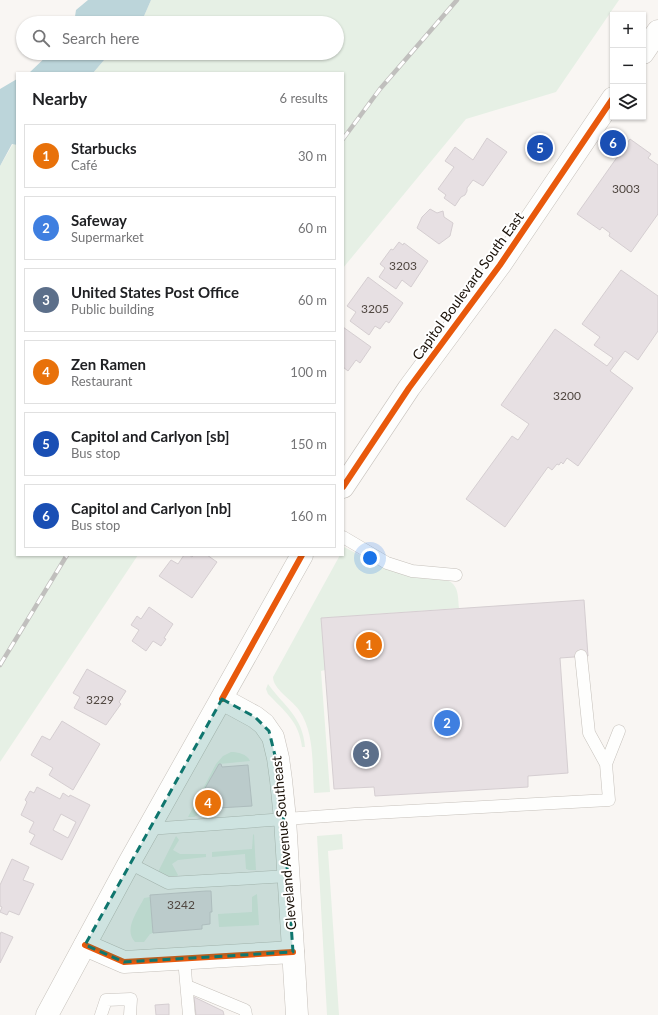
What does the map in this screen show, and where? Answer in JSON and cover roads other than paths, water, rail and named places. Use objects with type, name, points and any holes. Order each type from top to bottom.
[{"type":"main road","points":[[646,49],[658,31]]},
{"type":"main road","name":"Capitol Boulevard South East","points":[[344,486],[410,388],[500,265],[610,102]]},
{"type":"main road","points":[[46,1015],[180,771],[301,556]]},
{"type":"main road","name":"Cleveland Avenue Southeast","points":[[222,699],[255,717],[264,724],[273,737],[281,780],[285,819],[297,1015]]},
{"type":"main road","points":[[85,945],[124,962],[293,952]]},
{"type":"lane","points":[[344,538],[387,563],[412,571],[456,575]]},
{"type":"lane","points":[[148,829],[355,814],[609,800],[606,764],[589,733],[581,656]]},
{"type":"lane","points":[[606,764],[619,731]]},
{"type":"lane","points":[[129,863],[168,883],[289,876]]},
{"type":"lane","points":[[184,959],[190,1015]]},
{"type":"lane","points":[[187,986],[245,1010],[246,1015]]},
{"type":"lane","points":[[101,1015],[106,1000],[131,999],[130,1015]]},
{"type":"lane","points":[[108,1015],[113,1000]]},
{"type":"water","points":[[88,0],[151,0],[144,16],[75,16],[76,10]]},
{"type":"water","points":[[43,60],[104,60],[94,72],[30,72]]},
{"type":"water","points":[[16,80],[16,145],[12,144],[0,166],[0,89]]},
{"type":"railway","points":[[344,138],[380,89],[457,0]]},
{"type":"railway","points":[[0,665],[66,556]]},
{"type":"place","name":"Capitol and Carlyon [nb]","points":[[613,143]]},
{"type":"place","name":"Capitol and Carlyon [sb]","points":[[540,148]]},
{"type":"place","name":"Starbucks","points":[[369,645]]},
{"type":"place","name":"Safeway","points":[[447,723]]},
{"type":"place","name":"United States Post Office","points":[[366,754]]},
{"type":"place","name":"Zen Ramen","points":[[208,803]]}]
